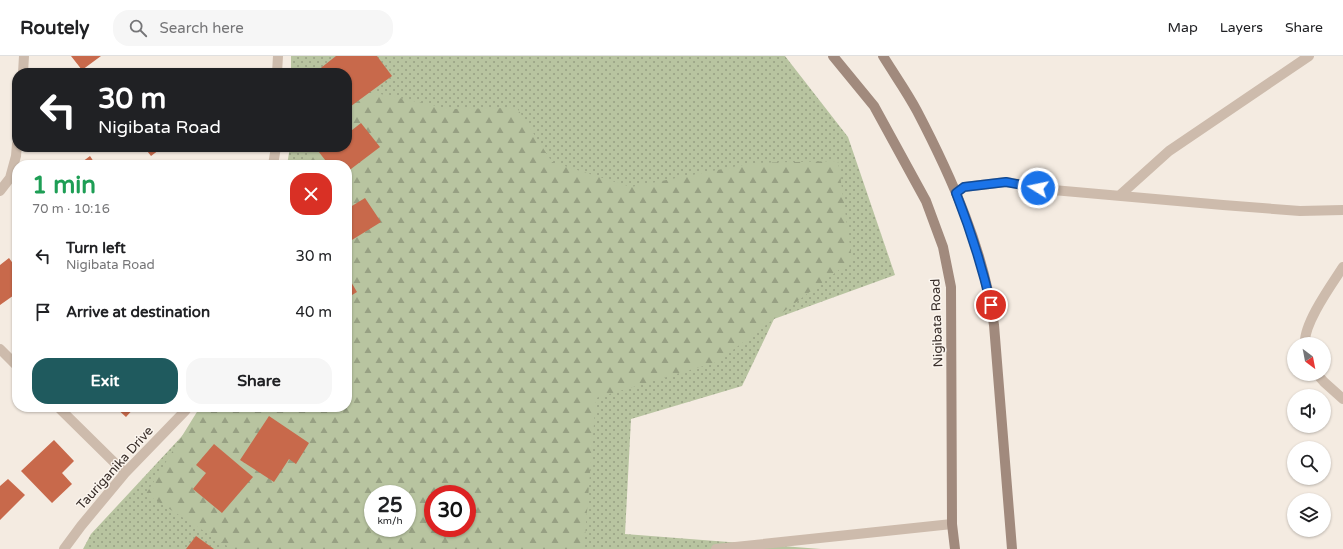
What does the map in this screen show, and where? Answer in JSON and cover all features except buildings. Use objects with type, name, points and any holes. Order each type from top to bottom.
[{"type":"street","points":[[23,68],[24,56]]},
{"type":"street","points":[[277,68],[278,56]]},
{"type":"street","name":"Nigibata Road","points":[[833,56],[874,106],[926,201],[944,247],[951,287],[952,524],[955,549]]},
{"type":"street","points":[[883,56],[916,110],[947,171],[968,223],[985,279],[991,305],[994,333],[1012,549]]},
{"type":"street","points":[[1119,196],[1169,151],[1309,56]]},
{"type":"street","points":[[0,191],[10,178],[12,171]]},
{"type":"street","points":[[956,193],[964,187],[1006,182],[1053,190],[1119,196],[1300,211],[1343,210]]},
{"type":"street","points":[[1305,337],[1308,328],[1326,293],[1343,267]]},
{"type":"street","points":[[0,349],[12,361]]},
{"type":"street","points":[[1323,381],[1343,399]]},
{"type":"street","points":[[63,412],[125,473]]},
{"type":"street","name":"Tauriganika Drive","points":[[64,549],[125,473],[184,412]]},
{"type":"street","points":[[716,549],[952,524]]},
{"type":"green space","points":[[291,56],[785,56],[848,137],[895,275],[774,319],[742,386],[631,419],[625,534],[821,549],[83,549],[91,534],[204,412],[352,412],[352,160],[288,160],[289,152],[352,152],[352,68],[291,68]]},
{"type":"green space","points":[[352,88],[451,109],[517,108],[552,162],[631,187],[753,163],[838,161],[852,260],[717,362],[596,398],[584,549],[232,549],[146,494],[197,412],[352,412],[352,160],[308,160],[310,152],[352,152]]},
{"type":"route","points":[[991,305],[985,279],[968,223],[956,193],[964,187],[1006,182],[1038,188]]}]
